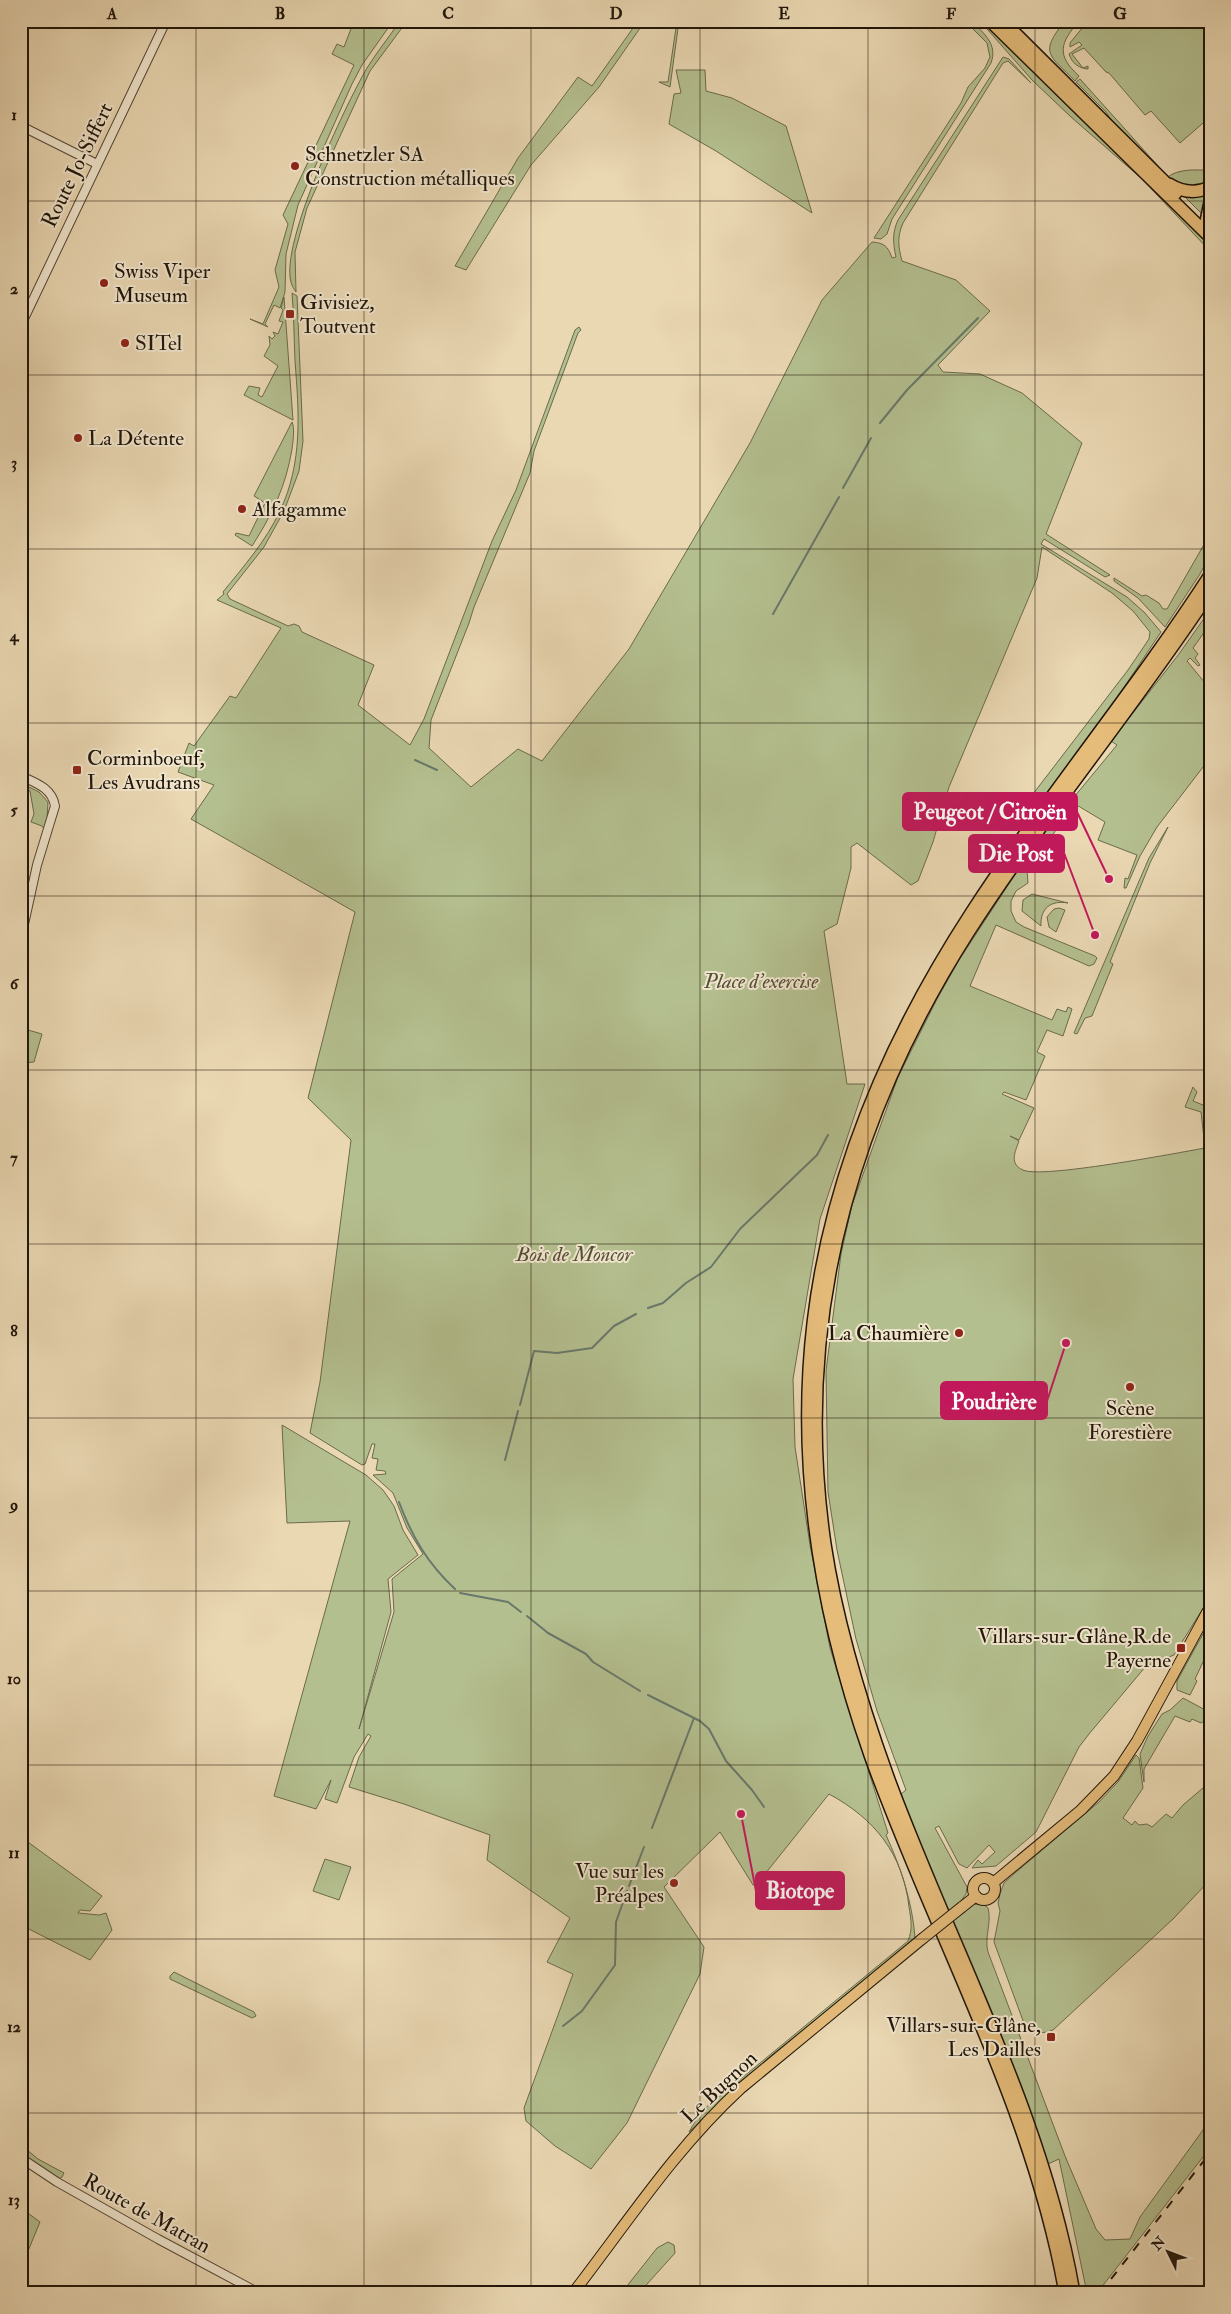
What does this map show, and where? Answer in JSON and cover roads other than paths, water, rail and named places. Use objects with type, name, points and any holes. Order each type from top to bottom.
[{"type":"highway","points":[[990,21],[1030,54],[1163,180],[1207,230]]},
{"type":"highway","points":[[1003,21],[1030,54],[1207,230]]},
{"type":"highway","points":[[1163,180],[1176,188],[1190,192],[1202,190],[1210,186]]},
{"type":"highway","points":[[1207,230],[1210,202]]},
{"type":"highway","points":[[1194,600],[1210,566]]},
{"type":"highway","points":[[1065,2293],[1049,2221],[1022,2133],[996,2063],[894,1817],[860,1723],[840,1659],[822,1578],[811,1504],[807,1428],[810,1345],[822,1262],[842,1180],[870,1101],[901,1033],[937,967],[995,875],[1210,576]]},
{"type":"highway","points":[[1074,2293],[1058,2219],[1028,2123],[896,1798],[868,1720],[849,1656],[830,1576],[821,1511],[816,1444],[818,1362],[828,1280],[846,1200],[872,1120],[908,1037],[962,943],[1007,874],[1210,594]]},
{"type":"main road","points":[[993,1883],[1081,1810],[1114,1776],[1137,1741],[1210,1607]]},
{"type":"main road","points":[[988,1878],[993,1883],[995,1891],[990,1898],[984,1900],[976,1896],[973,1889],[978,1880],[988,1878]]},
{"type":"main road","name":"Le Bugnon","points":[[573,2293],[666,2170],[713,2113],[976,1896]]},
{"type":"street","name":"Route Jo-Siffert","points":[[21,325],[166,21]]},
{"type":"street","points":[[21,126],[97,164]]},
{"type":"street","points":[[21,776],[41,786],[54,796],[55,806],[37,865],[21,938]]},
{"type":"street","name":"Route de Matran","points":[[21,2158],[57,2182],[178,2251],[259,2293]]},
{"type":"waterway","points":[[880,423],[907,390],[978,318]]},
{"type":"waterway","points":[[843,488],[871,438]]},
{"type":"waterway","points":[[773,614],[839,497]]},
{"type":"waterway","points":[[415,760],[437,770]]},
{"type":"waterway","points":[[648,1308],[663,1303],[686,1283],[711,1267],[740,1229],[817,1155],[828,1135]]},
{"type":"waterway","points":[[520,1405],[534,1351],[557,1353],[592,1348],[614,1326],[636,1314]]},
{"type":"waterway","points":[[505,1460],[518,1411]]},
{"type":"waterway","points":[[399,1502],[409,1527],[429,1560],[455,1589]]},
{"type":"waterway","points":[[460,1593],[508,1602],[521,1612]]},
{"type":"waterway","points":[[527,1616],[548,1633],[586,1654],[593,1662],[640,1691]]},
{"type":"waterway","points":[[648,1695],[700,1721],[709,1729],[726,1761],[752,1790],[764,1807]]},
{"type":"waterway","points":[[652,1828],[694,1718]]},
{"type":"waterway","points":[[629,1886],[644,1847]]},
{"type":"waterway","points":[[563,2026],[582,2011],[615,1965],[616,1922],[627,1891]]},
{"type":"railway","points":[[1100,2293],[1210,2153]]},
{"type":"place","name":"Schnetzler SA Construction métalliques","points":[[295,166]]},
{"type":"place","name":"Swiss Viper Museum","points":[[104,283]]},
{"type":"place","name":"Givisiez, Toutvent","points":[[290,314]]},
{"type":"place","name":"SITel","points":[[125,343]]},
{"type":"place","name":"La Détente","points":[[78,438]]},
{"type":"place","name":"Alfagamme","points":[[242,509]]},
{"type":"place","name":"Corminboeuf, Les Avudrans","points":[[77,770]]},
{"type":"place","name":"Peugeot / Citroën","points":[[1109,879]]},
{"type":"place","name":"Die Post","points":[[1095,935]]},
{"type":"place","name":"La Chaumière","points":[[959,1333]]},
{"type":"place","name":"Poudrière","points":[[1066,1343]]},
{"type":"place","name":"Scène Forestière","points":[[1130,1387]]},
{"type":"place","name":"Villars-sur-Glâne,R.de Payerne","points":[[1181,1648]]},
{"type":"place","name":"Biotope","points":[[741,1814]]},
{"type":"place","name":"Vue sur les Préalpes","points":[[674,1883]]},
{"type":"place","name":"Villars-sur-Glâne, Les Dailles","points":[[1051,2037]]},
{"type":"park label","name":"Place d'exercise","points":[[761,981]]},
{"type":"park label","name":"Bois de Moncor","points":[[574,1254]]}]
